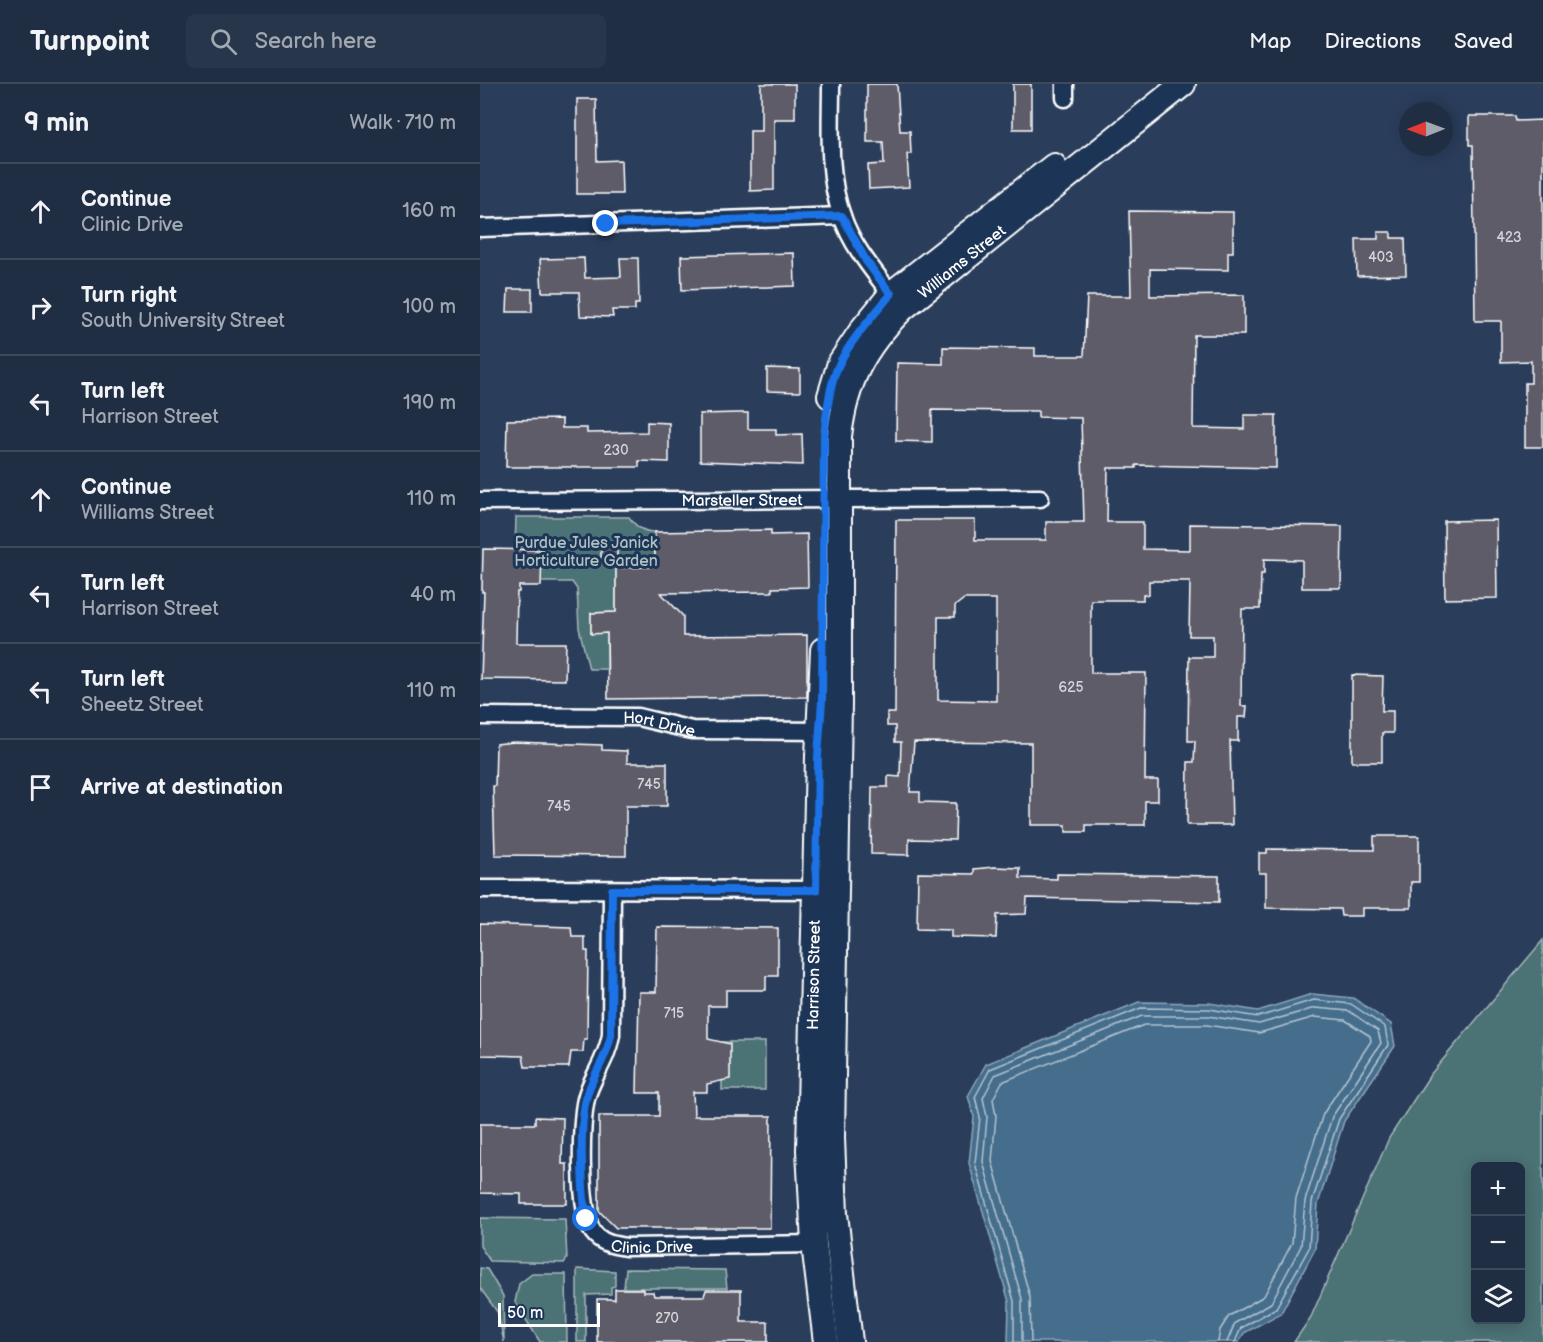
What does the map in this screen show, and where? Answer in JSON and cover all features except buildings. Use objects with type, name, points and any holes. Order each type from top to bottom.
[{"type":"main road","name":"Williams Street","points":[[831,499],[824,436],[829,401],[840,363],[864,327],[891,294],[1156,84]]},
{"type":"main road","name":"Williams Street","points":[[831,499],[843,407],[850,381],[881,330],[902,309],[1183,84]]},
{"type":"main road","name":"Harrison Street","points":[[831,499],[826,890],[832,1158],[835,1214],[850,1342]]},
{"type":"main road","name":"Harrison Street","points":[[826,890],[810,1150],[814,1244],[826,1342]]},
{"type":"main road","points":[[814,1244],[823,1245],[827,1251],[833,1308],[844,1342]]},
{"type":"street","points":[[831,84],[831,154],[842,216],[866,261],[891,294]]},
{"type":"street","points":[[480,228],[842,216]]},
{"type":"street","name":"Marsteller Street","points":[[480,501],[1040,498]]},
{"type":"street","name":"Hort Drive","points":[[480,716],[638,717],[692,730],[829,731]]},
{"type":"street","points":[[480,889],[826,890]]},
{"type":"street","name":"Clinic Drive","points":[[612,890],[611,1035],[608,1055],[590,1088],[585,1108],[584,1203],[586,1219],[592,1231],[609,1244],[626,1248],[814,1244]]},
{"type":"green space","name":"Purdue Jules Janick Horticulture Garden","points":[[516,517],[629,517],[640,528],[655,532],[655,560],[650,560],[650,601],[644,567],[616,568],[616,617],[615,612],[591,613],[591,633],[607,633],[607,669],[589,669],[579,628],[577,589],[572,582],[541,582],[542,550],[515,549]]},
{"type":"green space","points":[[1543,940],[1543,1342],[1294,1342],[1311,1317],[1389,1138],[1430,1075]]},
{"type":"green space","points":[[722,1042],[765,1042],[765,1090],[722,1090]]},
{"type":"green space","points":[[480,1218],[565,1219],[567,1259],[564,1263],[490,1261],[480,1246]]},
{"type":"green space","points":[[480,1268],[487,1269],[503,1296],[504,1342],[498,1313],[480,1288]]},
{"type":"green space","points":[[577,1269],[615,1271],[615,1286],[611,1287],[611,1294],[586,1295],[586,1342],[577,1342]]},
{"type":"green space","points":[[626,1269],[725,1270],[727,1288],[624,1288]]},
{"type":"green space","points":[[532,1274],[566,1274],[567,1342],[540,1342],[515,1302],[519,1284]]},
{"type":"water","points":[[1312,994],[1353,998],[1391,1024],[1395,1046],[1344,1121],[1318,1204],[1315,1249],[1281,1313],[1244,1333],[1239,1342],[1008,1342],[1009,1302],[969,1163],[974,1117],[968,1096],[986,1064],[1139,1002],[1209,1003],[1258,1011]]},
{"type":"route","points":[[586,1219],[584,1203],[586,1098],[608,1055],[611,1035],[612,890],[816,890],[818,756],[822,701],[824,436],[829,401],[840,363],[864,327],[891,294],[866,261],[842,216],[606,224]]}]
